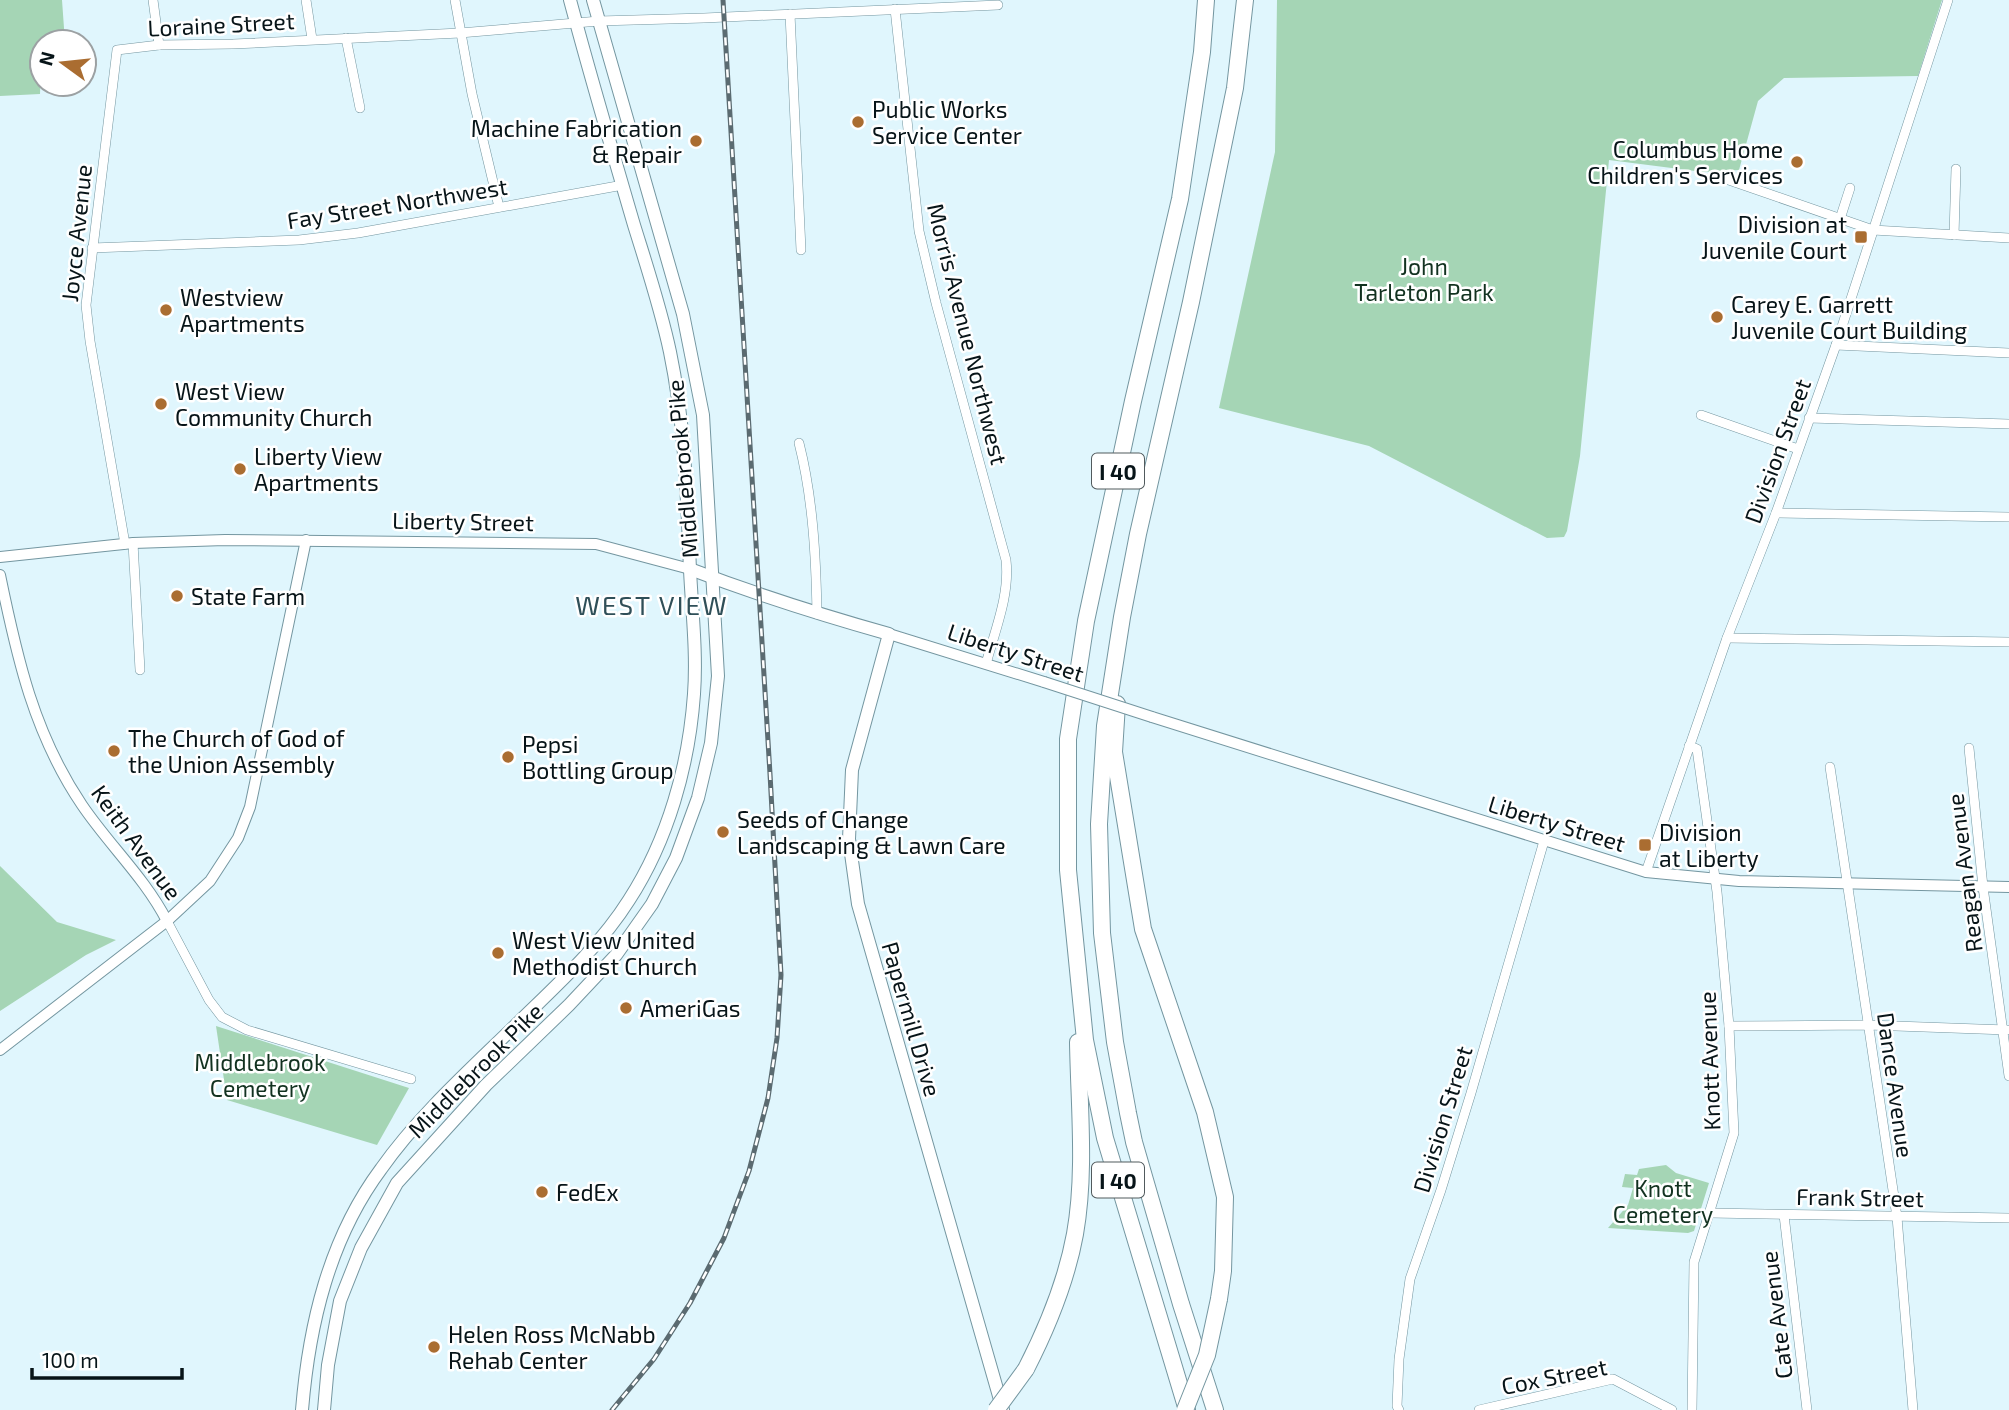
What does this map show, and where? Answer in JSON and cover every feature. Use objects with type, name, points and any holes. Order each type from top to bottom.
[{"type":"highway","name":"I 40","points":[[1186,1410],[1105,1138],[1085,1040],[1068,870],[1068,739],[1086,621],[1180,199],[1202,52],[1206,0]]},
{"type":"highway","name":"I 40","points":[[1214,1410],[1134,1142],[1111,1015],[1102,933],[1099,824],[1105,726],[1122,617],[1235,88],[1245,0]]},
{"type":"highway","points":[[1122,617],[1114,752],[1143,929],[1205,1112],[1224,1197],[1223,1271],[1219,1299],[1207,1355],[1186,1410]]},
{"type":"highway","points":[[996,1410],[1026,1369],[1047,1329],[1062,1289],[1075,1233],[1080,1170],[1075,945]]},
{"type":"main road","name":"Middlebrook Pike","points":[[302,1410],[306,1362],[320,1296],[338,1246],[379,1170],[416,1126],[599,941],[630,900],[653,858],[679,788],[690,735],[695,691],[687,499],[680,418],[670,353],[570,0]]},
{"type":"main road","name":"Middlebrook Pike","points":[[324,1410],[328,1365],[340,1301],[361,1248],[397,1183],[485,1085],[569,1005],[616,955],[652,904],[676,858],[705,772],[716,709],[718,676],[703,415],[691,349],[593,0]]},
{"type":"main road","name":"Liberty Street","points":[[690,569],[817,614],[889,634]]},
{"type":"main road","name":"Papermill Drive","points":[[889,634],[852,770],[849,839],[858,904],[1003,1410]]},
{"type":"street","points":[[152,0],[159,45]]},
{"type":"street","points":[[306,0],[312,39]]},
{"type":"street","points":[[455,0],[472,94],[499,206]]},
{"type":"street","name":"Division Street","points":[[1646,872],[1693,748],[1727,638],[1776,513],[1836,345],[1948,0]]},
{"type":"street","name":"Loraine Street","points":[[117,50],[159,45],[460,33],[599,21],[998,5]]},
{"type":"street","name":"Morris Avenue Northwest","points":[[895,9],[919,231],[1006,560],[1006,592],[986,664]]},
{"type":"street","points":[[790,14],[800,250]]},
{"type":"street","points":[[346,38],[360,108]]},
{"type":"street","name":"Joyce Avenue","points":[[117,50],[86,305],[89,335],[129,544],[140,670]]},
{"type":"street","points":[[1954,235],[1956,169]]},
{"type":"street","points":[[1720,177],[1873,230],[2009,238]]},
{"type":"street","name":"Fay Street Northwest","points":[[92,248],[299,240],[358,233],[623,185]]},
{"type":"street","points":[[1840,219],[1850,188]]},
{"type":"street","points":[[1836,345],[2009,353]]},
{"type":"street","points":[[1701,415],[1798,449]]},
{"type":"street","points":[[1809,418],[2009,424]]},
{"type":"street","points":[[799,443],[806,468],[811,514],[817,614]]},
{"type":"street","points":[[1776,513],[2009,517]]},
{"type":"street","name":"Liberty Street","points":[[0,557],[129,544],[225,540],[596,544],[690,569]]},
{"type":"street","points":[[0,1050],[167,922],[210,881],[225,860],[238,838],[250,807],[306,541]]},
{"type":"street","name":"Keith Avenue","points":[[0,575],[21,671],[38,720],[61,768],[83,806],[156,900],[209,1000],[222,1017],[247,1030],[411,1079]]},
{"type":"street","name":"Liberty Street","points":[[889,634],[1646,872],[1715,880],[2009,887]]},
{"type":"street","points":[[1727,638],[2009,642]]},
{"type":"street","name":"Knott Avenue","points":[[1692,1410],[1694,1262],[1734,1133],[1729,1026],[1715,880],[1693,748]]},
{"type":"street","name":"Reagan Avenue","points":[[1969,748],[1983,887],[2007,1030],[2009,1076]]},
{"type":"street","name":"Dance Avenue","points":[[1830,767],[1897,1217],[1913,1410]]},
{"type":"street","name":"Division Street","points":[[1399,1410],[1399,1359],[1410,1279],[1455,1144],[1544,841]]},
{"type":"street","points":[[1729,1026],[1868,1025],[2007,1030]]},
{"type":"street","name":"Frank Street","points":[[1710,1213],[2009,1218]]},
{"type":"street","name":"Cate Avenue","points":[[1784,1215],[1807,1410]]},
{"type":"street","name":"Cox Street","points":[[1479,1410],[1613,1379],[1672,1410]]},
{"type":"green space","points":[[0,0],[62,0],[64,28],[28,28],[28,95],[0,96]]},
{"type":"green space","name":"John Tarleton Park","points":[[1277,0],[1942,0],[1918,76],[1784,78],[1758,101],[1739,170],[1703,172],[1609,160],[1580,456],[1567,531],[1564,537],[1547,538],[1369,446],[1219,408],[1275,152]]},
{"type":"green space","points":[[0,866],[57,922],[116,940],[86,955],[0,1011]]},
{"type":"green space","name":"Middlebrook Cemetery","points":[[216,1026],[409,1088],[377,1145],[227,1100]]},
{"type":"green space","name":"Knott Cemetery","points":[[1666,1165],[1676,1173],[1709,1183],[1694,1231],[1688,1233],[1608,1228],[1628,1205],[1633,1188],[1622,1187],[1625,1174],[1637,1175],[1639,1169]]},
{"type":"railway","points":[[612,1410],[654,1359],[690,1303],[724,1238],[749,1171],[768,1098],[777,1038],[781,975],[723,0]]},
{"type":"place","name":"Public Works Service Center","points":[[858,122]]},
{"type":"place","name":"Machine Fabrication & Repair","points":[[696,141]]},
{"type":"place","name":"Columbus Home Children's Services","points":[[1797,162]]},
{"type":"place","name":"Division at Juvenile Court","points":[[1861,237]]},
{"type":"place","name":"Westview Apartments","points":[[166,310]]},
{"type":"place","name":"Carey E. Garrett Juvenile Court Building","points":[[1717,317]]},
{"type":"place","name":"West View Community Church","points":[[161,404]]},
{"type":"place","name":"Liberty View Apartments","points":[[240,469]]},
{"type":"place","name":"State Farm","points":[[177,596]]},
{"type":"place","name":"The Church of God of the Union Assembly","points":[[114,751]]},
{"type":"place","name":"Pepsi Bottling Group","points":[[508,757]]},
{"type":"place","name":"Seeds of Change Landscaping & Lawn Care","points":[[723,832]]},
{"type":"place","name":"Division at Liberty","points":[[1645,845]]},
{"type":"place","name":"West View United Methodist Church","points":[[498,953]]},
{"type":"place","name":"AmeriGas","points":[[626,1008]]},
{"type":"place","name":"FedEx","points":[[542,1192]]},
{"type":"place","name":"Helen Ross McNabb Rehab Center","points":[[434,1347]]},
{"type":"district","name":"WEST VIEW","points":[[652,604]]}]
